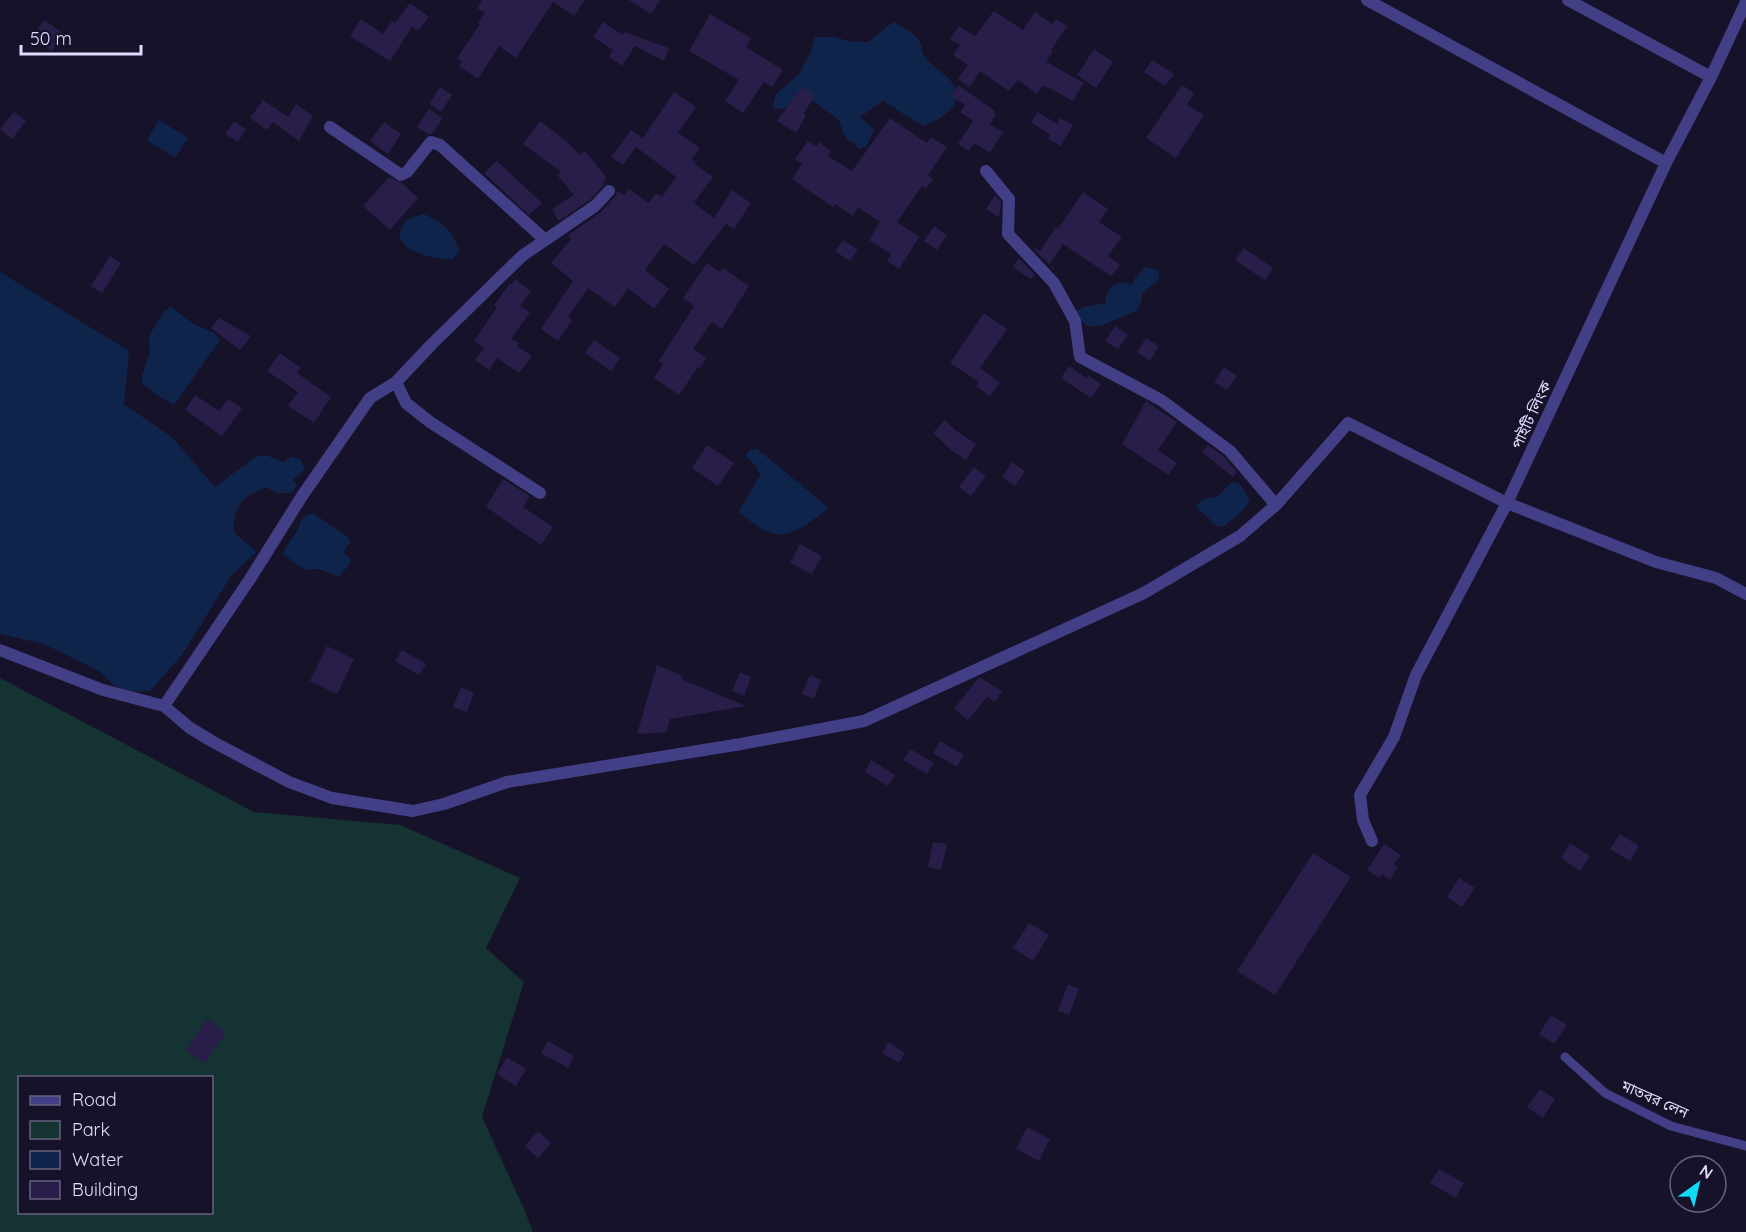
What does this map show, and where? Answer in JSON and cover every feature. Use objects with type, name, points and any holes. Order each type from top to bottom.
[{"type":"street","points":[[1367,0],[1666,163]]},
{"type":"street","points":[[1568,0],[1711,77]]},
{"type":"street","name":"পাইটি লিংক","points":[[1372,841],[1363,820],[1360,795],[1394,737],[1416,675],[1507,502],[1666,163],[1711,77],[1746,2]]},
{"type":"street","points":[[330,127],[401,175],[407,172],[431,142],[440,145],[544,239]]},
{"type":"street","points":[[986,171],[1009,199],[1008,234],[1054,282],[1076,321],[1080,357],[1161,400],[1230,451],[1276,505]]},
{"type":"street","points":[[164,706],[250,579],[302,496],[370,398],[396,382],[522,256],[596,206],[609,191]]},
{"type":"street","points":[[396,382],[406,403],[430,422],[540,493]]},
{"type":"street","points":[[0,650],[103,690],[164,706],[190,728],[289,782],[332,798],[413,812],[444,804],[507,782],[741,744],[864,721],[1144,593],[1240,536],[1276,505],[1348,423],[1507,502],[1656,562],[1716,578],[1746,594]]},
{"type":"street","name":"মাতবর লেন","points":[[1565,1057],[1605,1093],[1671,1126],[1746,1146]]},
{"type":"green space","points":[[0,678],[254,812],[400,825],[520,878],[486,948],[524,982],[482,1117],[533,1232],[0,1232]]},
{"type":"water","points":[[893,22],[916,37],[926,58],[953,84],[956,91],[954,105],[943,116],[923,126],[883,101],[860,117],[874,129],[867,146],[860,149],[847,139],[839,120],[807,97],[786,108],[772,108],[776,94],[799,74],[810,54],[815,37],[835,37],[851,42],[868,42]]},
{"type":"water","points":[[159,120],[188,138],[175,158],[147,140]]},
{"type":"water","points":[[423,214],[436,220],[454,238],[459,251],[452,260],[420,254],[405,246],[401,240],[400,233],[406,220]]},
{"type":"water","points":[[1145,267],[1157,270],[1160,278],[1142,294],[1137,311],[1100,326],[1087,326],[1080,319],[1076,311],[1087,306],[1106,303],[1107,293],[1113,286],[1122,283],[1132,285]]},
{"type":"water","points":[[0,272],[129,351],[124,404],[173,438],[215,487],[255,457],[266,455],[283,462],[292,457],[300,459],[305,469],[293,480],[297,485],[291,493],[277,493],[266,487],[241,502],[233,530],[256,552],[231,576],[182,655],[150,691],[121,692],[99,671],[44,644],[0,634]]},
{"type":"water","points":[[171,307],[195,325],[215,333],[220,340],[174,405],[142,383],[150,351],[149,336],[164,311]]},
{"type":"water","points":[[757,449],[828,509],[803,527],[784,534],[775,534],[765,530],[739,512],[760,475],[756,466],[746,456],[749,450]]},
{"type":"water","points":[[1232,482],[1240,484],[1250,500],[1238,515],[1222,527],[1216,525],[1195,506],[1205,498],[1217,497]]},
{"type":"water","points":[[313,513],[349,538],[351,543],[346,547],[344,553],[351,562],[339,577],[319,569],[304,570],[283,554],[298,530],[300,521]]},
{"type":"building","points":[[482,0],[585,0],[574,16],[553,2],[516,58],[499,46],[478,79],[459,66],[462,61],[457,58],[485,13],[477,8]]},
{"type":"building","points":[[629,0],[660,0],[651,14]]},
{"type":"building","points":[[410,3],[429,17],[418,31],[412,27],[390,61],[350,36],[361,19],[383,34],[392,21],[395,23]]},
{"type":"building","points":[[994,11],[1023,30],[1035,12],[1052,24],[1056,19],[1067,26],[1046,62],[1084,83],[1073,101],[1043,85],[1037,94],[1018,80],[1009,91],[980,71],[970,87],[958,79],[968,65],[953,55],[960,45],[950,39],[959,26],[975,36]]},
{"type":"building","points":[[710,14],[751,38],[746,47],[783,70],[772,87],[764,82],[743,113],[725,101],[739,80],[689,51]]},
{"type":"building","points":[[44,20],[64,34],[52,51],[32,37]]},
{"type":"building","points":[[603,22],[623,35],[624,32],[669,48],[664,61],[635,46],[622,66],[609,57],[613,50],[593,37]]},
{"type":"building","points":[[1094,49],[1113,62],[1096,88],[1077,75]]},
{"type":"building","points":[[1152,60],[1174,74],[1165,86],[1144,72]]},
{"type":"building","points":[[958,85],[995,111],[996,114],[990,124],[1003,132],[990,153],[974,143],[969,151],[958,144],[973,121],[960,112],[965,105],[951,96]]},
{"type":"building","points":[[1182,85],[1194,93],[1187,105],[1204,115],[1176,158],[1146,138]]},
{"type":"building","points":[[440,87],[452,95],[441,112],[429,104]]},
{"type":"building","points":[[802,87],[815,96],[803,114],[806,116],[796,133],[777,121]]},
{"type":"building","points":[[674,92],[696,107],[678,133],[700,148],[692,159],[696,162],[695,164],[713,177],[694,203],[714,218],[732,190],[751,203],[734,229],[726,224],[694,265],[664,244],[645,270],[669,289],[654,309],[628,288],[615,307],[588,288],[568,317],[572,320],[558,341],[541,329],[573,281],[551,263],[571,239],[568,235],[601,212],[615,197],[617,191],[624,195],[629,189],[649,203],[656,193],[662,197],[676,177],[636,147],[623,165],[611,157],[631,130],[643,138]]},
{"type":"building","points":[[263,100],[288,117],[296,104],[313,116],[299,141],[273,122],[267,130],[250,118]]},
{"type":"building","points":[[429,109],[443,118],[432,134],[417,127]]},
{"type":"building","points":[[14,112],[26,121],[12,139],[0,129]]},
{"type":"building","points":[[1038,112],[1057,124],[1060,118],[1073,125],[1061,146],[1048,139],[1050,135],[1031,122]]},
{"type":"building","points":[[890,118],[927,143],[931,137],[947,147],[928,175],[933,179],[926,189],[922,186],[897,222],[919,237],[899,269],[887,261],[891,254],[869,240],[880,222],[858,207],[853,216],[835,204],[833,207],[792,179],[802,164],[795,159],[808,141],[816,146],[819,142],[831,151],[828,156],[852,171]]},
{"type":"building","points":[[234,121],[246,129],[238,142],[225,134]]},
{"type":"building","points":[[540,121],[580,155],[585,151],[606,177],[603,182],[605,184],[590,200],[559,221],[552,209],[574,195],[557,175],[561,172],[523,144]]},
{"type":"building","points":[[384,122],[401,134],[388,154],[370,141]]},
{"type":"building","points":[[497,161],[542,203],[529,215],[484,173]]},
{"type":"building","points":[[389,177],[402,183],[418,198],[390,230],[363,206]]},
{"type":"building","points":[[1083,192],[1108,209],[1099,222],[1122,237],[1108,256],[1120,265],[1111,276],[1063,244],[1049,265],[1031,246],[1040,251]]},
{"type":"building","points":[[995,195],[1001,202],[999,217],[986,209]]},
{"type":"building","points":[[934,226],[947,235],[937,250],[924,241]]},
{"type":"building","points":[[843,240],[858,250],[850,261],[835,251]]},
{"type":"building","points":[[1244,248],[1273,268],[1265,280],[1235,260]]},
{"type":"building","points":[[110,256],[121,263],[102,293],[91,286]]},
{"type":"building","points":[[1019,258],[1035,275],[1031,279],[1013,267]]},
{"type":"building","points":[[707,263],[720,272],[723,268],[749,286],[722,329],[712,322],[693,349],[707,358],[679,395],[654,378],[663,364],[659,361],[694,306],[683,298]]},
{"type":"building","points":[[515,279],[531,291],[520,306],[530,312],[511,339],[519,343],[517,346],[532,356],[519,373],[497,358],[489,370],[475,360],[484,348],[474,341],[497,307],[494,305]]},
{"type":"building","points":[[984,313],[1007,329],[980,368],[1000,383],[990,396],[976,386],[979,382],[950,363]]},
{"type":"building","points":[[219,318],[251,336],[240,350],[211,328]]},
{"type":"building","points":[[1115,326],[1128,335],[1118,349],[1105,341]]},
{"type":"building","points":[[1146,338],[1159,346],[1150,361],[1137,352]]},
{"type":"building","points":[[594,340],[620,358],[611,371],[585,353]]},
{"type":"building","points":[[280,353],[301,368],[297,373],[331,397],[314,423],[288,406],[298,392],[267,371]]},
{"type":"building","points":[[1069,366],[1086,378],[1088,375],[1101,384],[1091,398],[1061,378]]},
{"type":"building","points":[[1224,367],[1237,376],[1227,390],[1214,382]]},
{"type":"building","points":[[195,395],[219,411],[228,399],[242,408],[222,436],[185,410]]},
{"type":"building","points":[[1146,401],[1177,422],[1158,450],[1177,463],[1168,475],[1122,444]]},
{"type":"building","points":[[945,420],[976,444],[966,460],[933,433]]},
{"type":"building","points":[[707,445],[734,463],[718,486],[692,468]]},
{"type":"building","points":[[1208,445],[1224,457],[1237,472],[1233,477],[1202,452]]},
{"type":"building","points":[[1012,462],[1025,471],[1015,486],[1002,477]]},
{"type":"building","points":[[974,467],[986,476],[971,496],[959,487]]},
{"type":"building","points":[[503,479],[530,496],[523,507],[553,527],[541,545],[486,507]]},
{"type":"building","points":[[800,544],[822,556],[812,574],[790,563]]},
{"type":"building","points":[[327,646],[354,659],[337,694],[310,681]]},
{"type":"building","points":[[402,650],[426,664],[419,675],[395,661]]},
{"type":"building","points":[[657,665],[682,676],[681,679],[746,706],[670,719],[667,732],[637,734]]},
{"type":"building","points":[[740,672],[751,677],[744,696],[732,691]]},
{"type":"building","points":[[810,675],[821,680],[814,699],[802,694]]},
{"type":"building","points":[[979,677],[1002,691],[995,702],[987,697],[968,720],[954,709]]},
{"type":"building","points":[[461,687],[474,693],[467,712],[453,707]]},
{"type":"building","points":[[940,741],[964,755],[957,767],[933,753]]},
{"type":"building","points":[[910,749],[934,763],[927,774],[903,760]]},
{"type":"building","points":[[871,760],[895,775],[888,786],[865,772]]},
{"type":"building","points":[[1620,834],[1639,846],[1630,861],[1610,849]]},
{"type":"building","points":[[933,842],[947,844],[941,870],[928,867]]},
{"type":"building","points":[[1570,843],[1590,856],[1580,871],[1561,858]]},
{"type":"building","points":[[1384,844],[1401,855],[1394,864],[1398,867],[1390,880],[1382,874],[1379,878],[1367,870]]},
{"type":"building","points":[[1313,853],[1351,877],[1275,995],[1237,971]]},
{"type":"building","points":[[1459,878],[1475,888],[1462,907],[1447,897]]},
{"type":"building","points":[[1029,923],[1049,935],[1033,961],[1013,948]]},
{"type":"building","points":[[1068,984],[1079,989],[1069,1015],[1058,1011]]},
{"type":"building","points":[[1551,1015],[1567,1025],[1554,1044],[1539,1034]]},
{"type":"building","points":[[207,1019],[226,1032],[205,1063],[186,1051]]},
{"type":"building","points":[[548,1041],[574,1056],[568,1068],[541,1053]]},
{"type":"building","points":[[888,1042],[905,1053],[899,1063],[882,1053]]},
{"type":"building","points":[[507,1057],[526,1069],[516,1086],[497,1074]]},
{"type":"building","points":[[1540,1089],[1555,1099],[1543,1118],[1527,1107]]},
{"type":"building","points":[[1027,1127],[1050,1139],[1039,1161],[1016,1149]]},
{"type":"building","points":[[538,1131],[551,1143],[538,1158],[525,1146]]},
{"type":"building","points":[[1439,1169],[1464,1183],[1456,1198],[1430,1183]]}]
